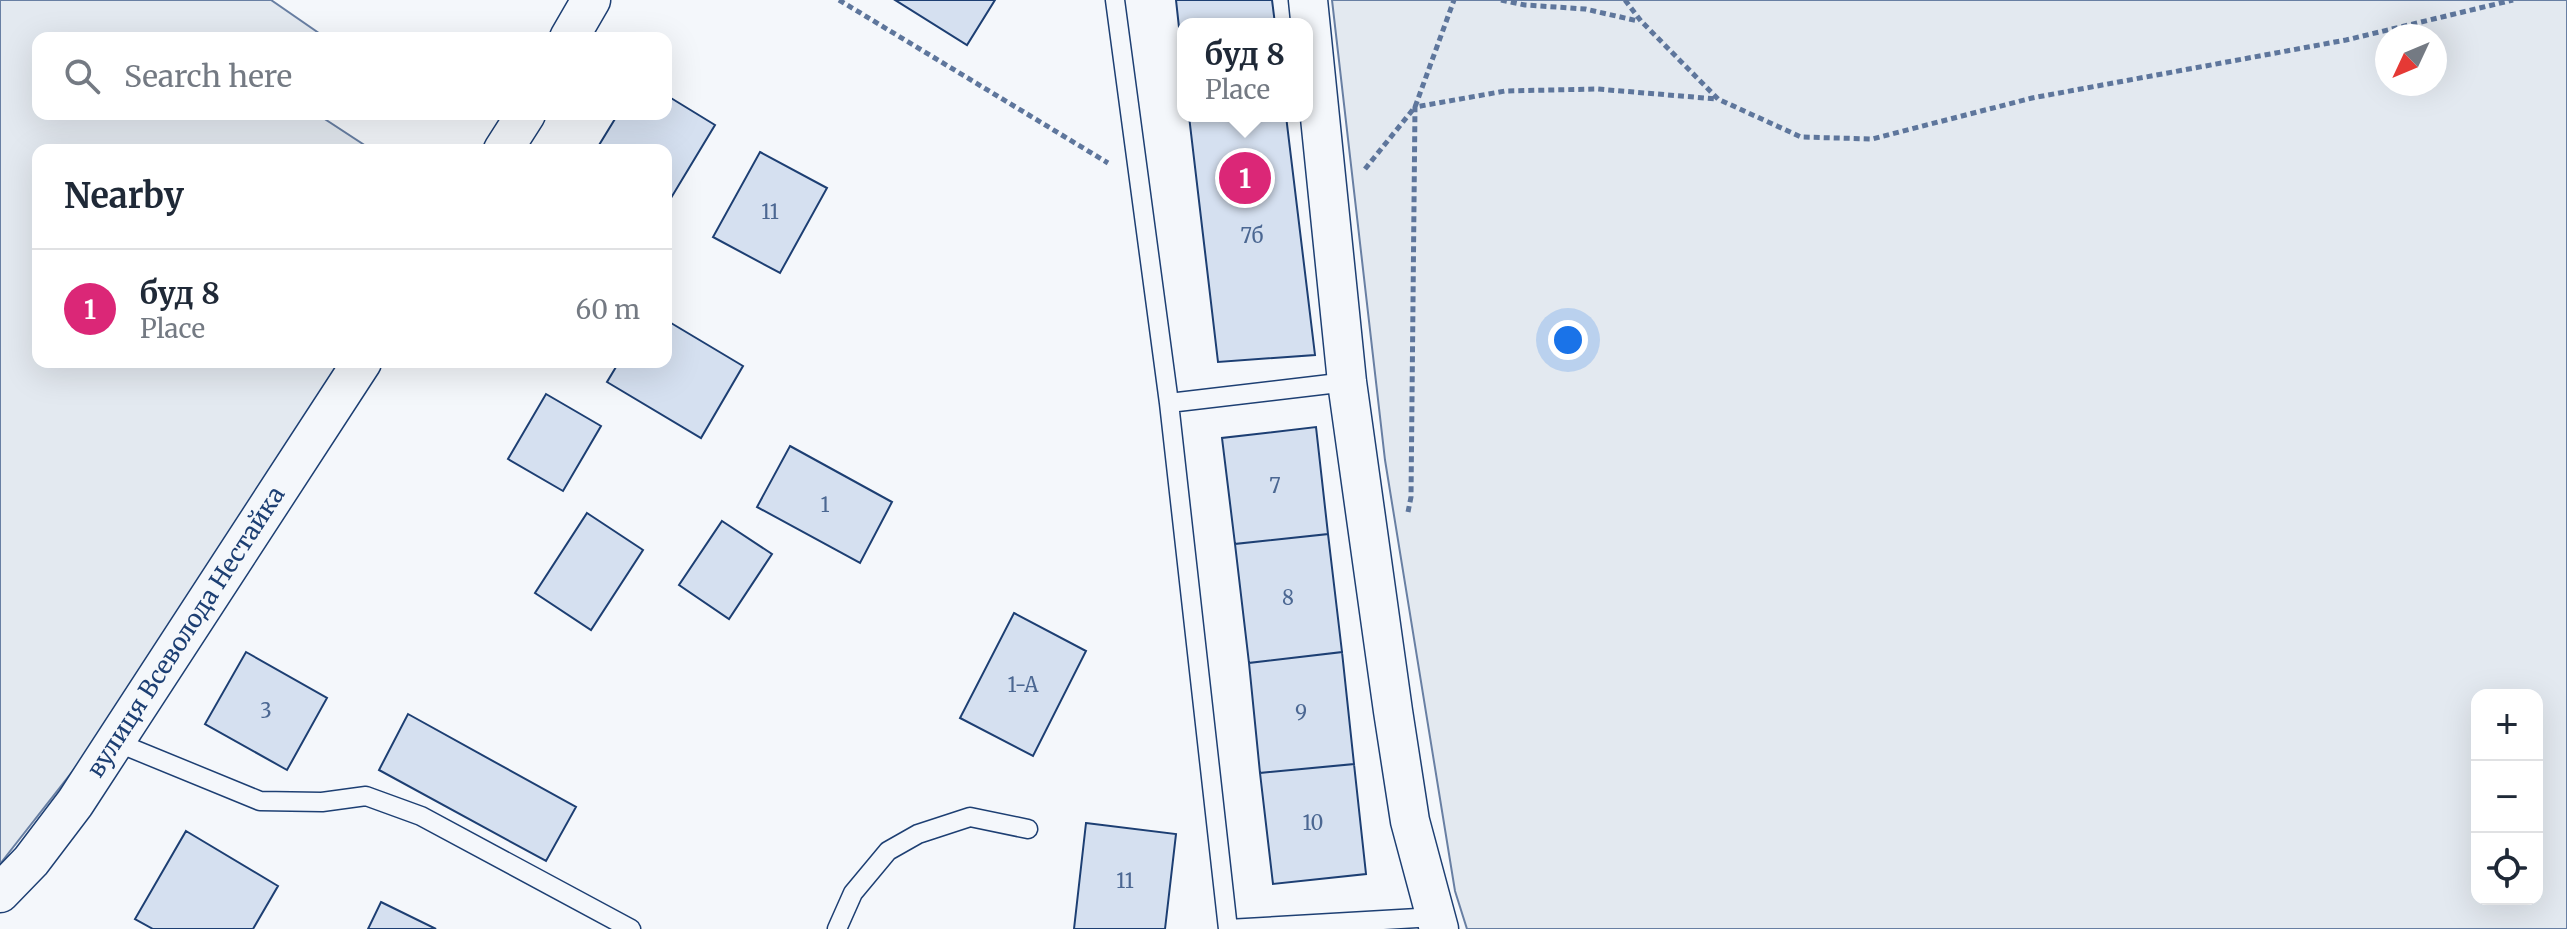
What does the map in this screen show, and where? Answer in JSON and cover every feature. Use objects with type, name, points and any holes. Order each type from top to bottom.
[{"type":"street","points":[[572,32],[591,0]]},
{"type":"street","points":[[1313,51],[1347,382],[1410,821],[1437,923]]},
{"type":"street","points":[[507,144],[522,120]]},
{"type":"street","name":"вулиця Всеволода Нестайка","points":[[0,893],[31,861],[75,803],[358,368]]},
{"type":"lane","points":[[1115,0],[1169,403],[1228,929],[1437,923]]},
{"type":"lane","points":[[1169,403],[1347,382]]},
{"type":"lane","points":[[116,742],[260,801],[322,802],[366,796],[421,816],[631,929]]},
{"type":"lane","points":[[837,929],[853,893],[888,851],[918,834],[970,817],[1028,829]]},
{"type":"path","points":[[839,0],[1141,183]]},
{"type":"path","points":[[1329,213],[1415,107],[1454,0]]},
{"type":"path","points":[[1501,0],[1525,5],[1585,9],[1641,21]]},
{"type":"path","points":[[1625,0],[1641,21],[1718,99]]},
{"type":"path","points":[[1415,107],[1505,91],[1597,89],[1718,99],[1801,137],[1872,139],[2032,98],[2346,40],[2513,0]]},
{"type":"path","points":[[1406,523],[1411,497],[1415,107]]},
{"type":"shaded area","points":[[0,0],[271,0],[317,32],[32,32],[32,120],[326,120],[363,144],[32,144],[32,368],[336,368],[83,758],[0,864]]},
{"type":"shaded area","points":[[1332,0],[2567,0],[2567,929],[1467,929],[1455,891],[1385,460]]},
{"type":"building","points":[[895,0],[995,0],[967,45]]},
{"type":"building","points":[[1176,0],[1272,0],[1274,18],[1178,18]]},
{"type":"building","points":[[672,99],[715,125],[672,196],[672,144],[600,144],[614,120],[672,120]]},
{"type":"building","points":[[1190,122],[1287,122],[1315,355],[1218,362]]},
{"type":"building","points":[[760,152],[827,188],[780,273],[713,237]]},
{"type":"building","points":[[672,324],[743,366],[701,438],[607,382],[615,368],[672,368]]},
{"type":"building","points":[[546,394],[601,426],[563,491],[508,459]]},
{"type":"building","points":[[1316,427],[1328,534],[1235,544],[1222,438]]},
{"type":"building","points":[[790,446],[892,502],[860,563],[757,507]]},
{"type":"building","points":[[587,513],[643,550],[591,630],[535,593]]},
{"type":"building","points":[[722,521],[772,554],[729,619],[679,585]]},
{"type":"building","points":[[1328,534],[1342,652],[1249,663],[1235,544]]},
{"type":"building","points":[[1014,613],[1086,651],[1033,756],[960,718]]},
{"type":"building","points":[[246,652],[327,698],[287,770],[205,724]]},
{"type":"building","points":[[1342,652],[1354,764],[1260,773],[1249,663]]},
{"type":"building","points":[[408,714],[576,807],[546,861],[379,770]]},
{"type":"building","points":[[1354,764],[1366,874],[1273,884],[1260,773]]},
{"type":"building","points":[[1086,823],[1176,834],[1165,929],[1074,929]]},
{"type":"building","points":[[186,831],[278,886],[253,929],[153,929],[135,919]]},
{"type":"building","points":[[381,902],[436,929],[368,929]]},
{"type":"place","name":"буд 8","points":[[1245,178]]}]
